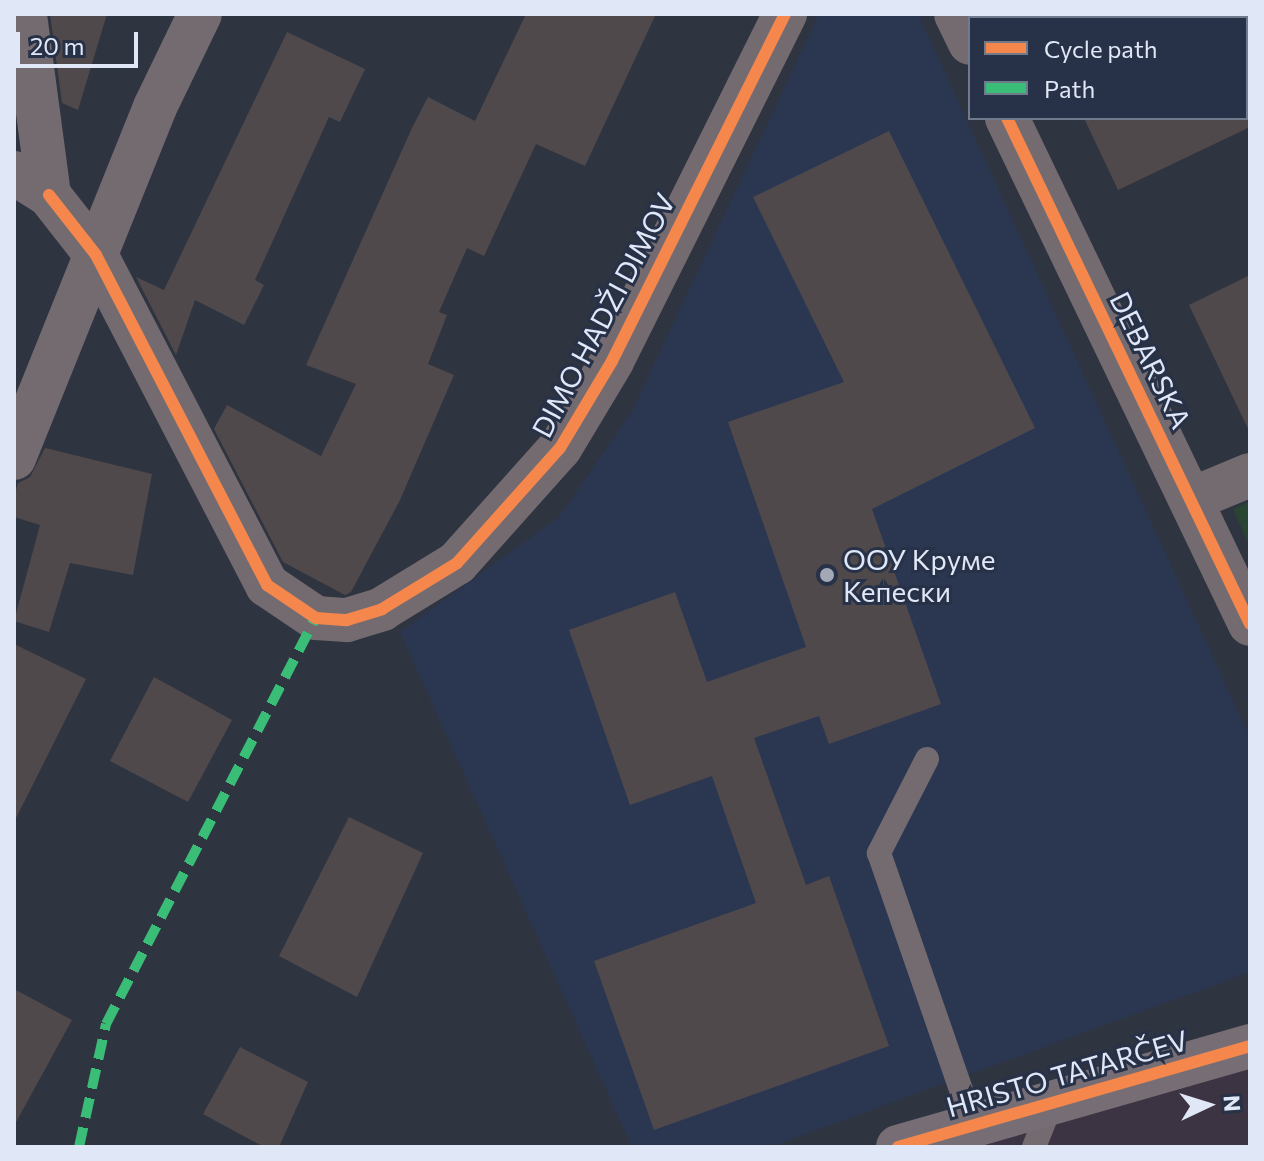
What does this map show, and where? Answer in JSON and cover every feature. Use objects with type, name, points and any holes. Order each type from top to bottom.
[{"type":"street","points":[[25,14],[31,184]]},
{"type":"street","points":[[14,458],[155,107],[200,14]]},
{"type":"street","name":"DIMO HADŽI DIMOV","points":[[31,184],[96,255],[267,585],[316,618],[364,616],[457,563],[560,448],[612,361],[785,14]]},
{"type":"street","points":[[956,14],[968,39]]},
{"type":"street","name":"DEBARSKA","points":[[1008,120],[1250,624]]},
{"type":"street","points":[[1192,499],[1250,475]]},
{"type":"street","name":"HRISTO TATARČEV","points":[[898,1147],[1250,1046]]},
{"type":"lane","points":[[927,759],[879,853],[973,1125]]},
{"type":"lane","points":[[1034,1147],[1052,1102]]},
{"type":"shaded area","name":"ООУ Круме Кепески","points":[[819,14],[918,14],[1250,738],[1250,972],[770,1147],[632,1147],[400,632],[559,517],[632,411]]},
{"type":"shaded area","points":[[1250,1046],[1250,1147],[898,1147]]},
{"type":"green space","points":[[1250,501],[1250,547],[1233,509]]},
{"type":"building","points":[[50,14],[107,14],[78,110],[62,103]]},
{"type":"building","points":[[526,14],[656,14],[585,166],[536,144],[484,256],[467,248],[439,312],[447,315],[428,364],[454,375],[400,500],[351,592],[345,595],[283,562],[214,429],[227,405],[321,456],[356,384],[306,365],[412,128],[428,97],[475,121]]},
{"type":"building","points":[[287,32],[365,69],[340,122],[329,117],[255,280],[264,285],[244,325],[195,300],[176,355],[136,277],[164,290]]},
{"type":"building","points":[[1250,118],[1250,127],[1118,190],[1085,120]]},
{"type":"building","points":[[889,131],[1035,428],[872,509],[941,704],[829,744],[819,716],[754,738],[806,885],[829,876],[889,1046],[654,1130],[594,961],[756,903],[712,776],[630,805],[569,630],[675,592],[707,682],[806,647],[728,422],[844,382],[753,197]]},
{"type":"building","points":[[1250,275],[1250,433],[1189,305]]},
{"type":"building","points":[[45,448],[152,474],[133,575],[70,563],[49,632],[14,621],[40,525],[14,517],[14,497],[18,483],[30,477]]},
{"type":"building","points":[[14,644],[86,679],[14,822]]},
{"type":"building","points":[[154,677],[232,720],[188,802],[110,761]]},
{"type":"building","points":[[349,817],[423,853],[357,997],[279,956]]},
{"type":"building","points":[[14,989],[72,1020],[14,1126]]},
{"type":"building","points":[[240,1047],[308,1082],[279,1147],[264,1147],[203,1114]]},
{"type":"marked path","points":[[79,1147],[106,1024],[316,618]]},
{"type":"cycle path","points":[[49,195],[96,255],[267,585],[316,618],[347,620],[382,609],[457,563],[560,448],[612,361],[785,14]]},
{"type":"cycle path","points":[[1008,120],[1250,624]]},
{"type":"cycle path","points":[[898,1147],[1250,1046]]},
{"type":"place","name":"ООУ Круме Кепески","points":[[827,575]]}]
